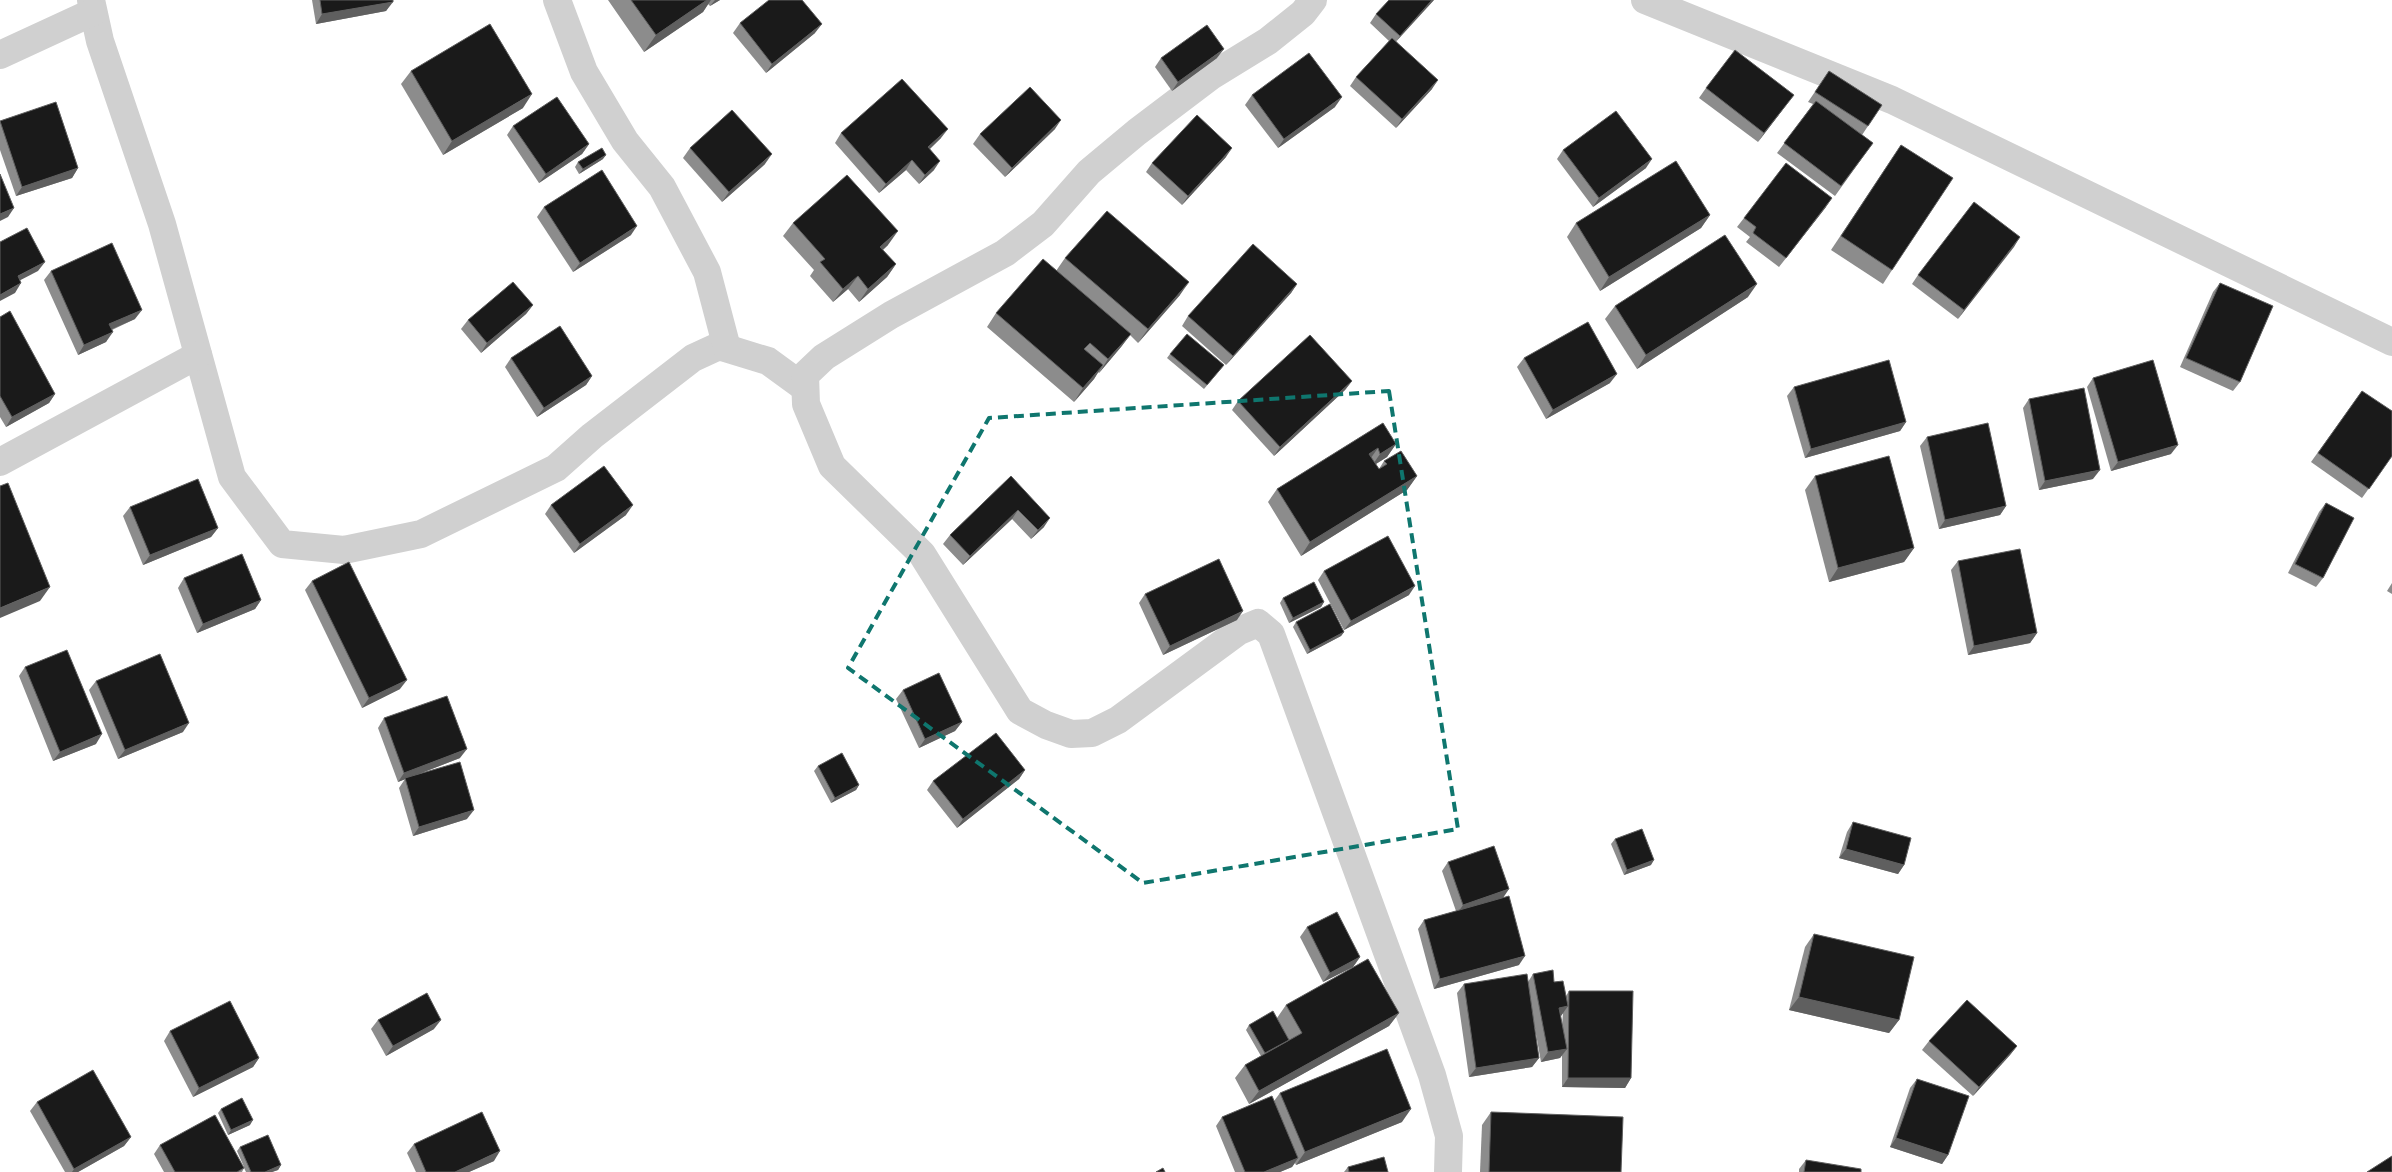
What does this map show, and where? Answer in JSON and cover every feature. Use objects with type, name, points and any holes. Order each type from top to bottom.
[{"type":"street","points":[[557,0],[584,72],[625,140],[662,187],[707,272],[727,348]]},
{"type":"street","points":[[1313,0],[1303,13],[1268,41],[1211,76],[1137,132],[1089,172],[1043,224],[1006,254],[891,315],[824,357],[805,375],[806,404],[832,466],[922,554],[1020,711],[1046,725],[1071,734],[1092,733],[1118,720],[1239,631],[1258,623],[1271,634],[1432,1075],[1449,1136],[1448,1172]]},
{"type":"street","points":[[1645,0],[1892,100],[2392,342]]},
{"type":"street","points":[[0,55],[92,6],[100,41],[162,224],[232,477],[282,544],[344,550],[422,534],[556,468],[592,436],[641,400],[692,358],[720,346],[768,361],[806,388]]},
{"type":"street","points":[[0,462],[198,355]]},
{"type":"highlighted area","points":[[1389,391],[1458,829],[1143,883],[848,668],[989,418]]},
{"type":"building","points":[[320,0],[393,0],[393,2],[322,14]]},
{"type":"building","points":[[631,0],[707,0],[656,35]]},
{"type":"building","points":[[769,0],[802,0],[822,24],[772,64],[740,23]]},
{"type":"building","points":[[1389,0],[1432,0],[1400,36],[1376,14]]},
{"type":"building","points":[[490,24],[532,94],[452,141],[411,71]]},
{"type":"building","points":[[1207,25],[1224,49],[1178,82],[1161,58]]},
{"type":"building","points":[[1392,38],[1438,80],[1402,119],[1356,77]]},
{"type":"building","points":[[1735,50],[1794,95],[1764,133],[1706,88]]},
{"type":"building","points":[[1309,53],[1342,97],[1284,139],[1252,95]]},
{"type":"building","points":[[1829,71],[1882,105],[1868,126],[1815,92]]},
{"type":"building","points":[[902,79],[948,129],[928,147],[940,161],[925,175],[912,160],[886,184],[841,133]]},
{"type":"building","points":[[1030,87],[1061,120],[1012,168],[980,134]]},
{"type":"building","points":[[557,97],[589,144],[546,174],[513,126]]},
{"type":"building","points":[[1816,101],[1873,143],[1841,186],[1784,143]]},
{"type":"building","points":[[56,102],[78,168],[22,187],[0,121]]},
{"type":"building","points":[[732,110],[772,154],[729,192],[690,148]]},
{"type":"building","points":[[1616,111],[1652,159],[1599,198],[1563,150]]},
{"type":"building","points":[[1197,115],[1232,148],[1188,196],[1152,163]]},
{"type":"building","points":[[1901,145],[1953,178],[1892,270],[1841,236]]},
{"type":"building","points":[[602,148],[606,155],[583,169],[578,162]]},
{"type":"building","points":[[1676,161],[1710,215],[1609,277],[1576,223]]},
{"type":"building","points":[[1786,163],[1832,198],[1786,258],[1753,233],[1756,227],[1744,218]]},
{"type":"building","points":[[602,170],[637,226],[580,263],[544,207]]},
{"type":"building","points":[[0,174],[14,208],[0,214]]},
{"type":"building","points":[[847,175],[898,231],[880,247],[896,264],[868,289],[858,276],[843,289],[820,262],[825,259],[793,223]]},
{"type":"building","points":[[1974,202],[2020,237],[1964,310],[1918,275]]},
{"type":"building","points":[[1107,211],[1189,282],[1148,329],[1065,258]]},
{"type":"building","points":[[27,228],[45,262],[18,276],[21,283],[0,295],[0,242]]},
{"type":"building","points":[[1725,235],[1757,284],[1646,355],[1615,306]]},
{"type":"building","points":[[112,243],[142,310],[109,324],[113,332],[84,345],[51,271]]},
{"type":"building","points":[[1253,244],[1297,284],[1233,356],[1188,316]]},
{"type":"building","points":[[1043,259],[1131,334],[1108,359],[1090,343],[1084,349],[1103,365],[1083,388],[996,313]]},
{"type":"building","points":[[513,282],[533,305],[487,343],[468,320]]},
{"type":"building","points":[[2220,283],[2273,306],[2240,382],[2186,358]]},
{"type":"building","points":[[10,311],[55,394],[12,417],[0,396],[0,317]]},
{"type":"building","points":[[1588,322],[1617,374],[1553,410],[1524,358]]},
{"type":"building","points":[[560,326],[592,376],[544,408],[511,358]]},
{"type":"building","points":[[1187,334],[1224,365],[1207,385],[1170,354]]},
{"type":"building","points":[[1310,335],[1352,381],[1280,447],[1238,401]]},
{"type":"building","points":[[1889,360],[1906,422],[1811,449],[1794,387]]},
{"type":"building","points":[[2153,360],[2178,445],[2118,462],[2093,378]]},
{"type":"building","points":[[2084,388],[2100,470],[2045,481],[2029,399]]},
{"type":"building","points":[[2362,391],[2392,411],[2392,456],[2369,489],[2318,453]]},
{"type":"building","points":[[1383,423],[1396,444],[1380,454],[1378,448],[1369,454],[1379,469],[1387,464],[1384,461],[1401,451],[1417,476],[1310,542],[1277,489]]},
{"type":"building","points":[[1988,423],[2006,506],[1945,520],[1927,437]]},
{"type":"building","points":[[1889,456],[1914,548],[1838,568],[1815,476]]},
{"type":"building","points":[[604,466],[633,505],[580,544],[551,505]]},
{"type":"building","points":[[1011,476],[1050,518],[1038,530],[1018,510],[970,556],[950,535]]},
{"type":"building","points":[[198,479],[218,528],[150,555],[130,507]]},
{"type":"building","points":[[8,483],[50,587],[0,608],[0,486]]},
{"type":"building","points":[[2326,503],[2354,518],[2323,578],[2295,564]]},
{"type":"building","points":[[1388,536],[1415,586],[1351,621],[1324,571]]},
{"type":"building","points":[[2020,549],[2037,633],[1974,646],[1958,561]]},
{"type":"building","points":[[242,554],[261,600],[203,624],[184,578]]},
{"type":"building","points":[[1219,559],[1243,611],[1170,646],[1145,594]]},
{"type":"building","points":[[349,562],[407,680],[369,698],[312,581]]},
{"type":"building","points":[[1314,582],[1324,602],[1293,618],[1283,598]]},
{"type":"building","points":[[1330,604],[1344,632],[1310,650],[1296,622]]},
{"type":"building","points":[[67,650],[102,734],[60,752],[25,667]]},
{"type":"building","points":[[160,654],[189,723],[125,750],[96,681]]},
{"type":"building","points":[[939,673],[962,722],[925,739],[903,690]]},
{"type":"building","points":[[447,696],[467,749],[404,773],[384,718]]},
{"type":"building","points":[[996,733],[1025,770],[963,819],[933,781]]},
{"type":"building","points":[[842,753],[859,785],[835,798],[818,766]]},
{"type":"building","points":[[460,762],[474,810],[419,827],[405,778]]},
{"type":"building","points":[[1853,822],[1911,838],[1904,865],[1846,849]]},
{"type":"building","points":[[1642,829],[1654,860],[1627,870],[1615,839]]},
{"type":"building","points":[[1494,846],[1509,889],[1463,905],[1448,862]]},
{"type":"building","points":[[1509,896],[1525,956],[1440,979],[1424,920]]},
{"type":"building","points":[[1337,912],[1360,957],[1330,973],[1307,927]]},
{"type":"building","points":[[1814,934],[1914,957],[1899,1020],[1799,997]]},
{"type":"building","points":[[1368,959],[1399,1013],[1259,1091],[1245,1065],[1302,1033],[1286,1005]]},
{"type":"building","points":[[1553,970],[1554,982],[1563,981],[1568,1006],[1559,1008],[1567,1049],[1548,1052],[1533,974]]},
{"type":"building","points":[[1527,974],[1539,1058],[1476,1068],[1464,984]]},
{"type":"building","points":[[1569,991],[1633,991],[1631,1078],[1568,1078]]},
{"type":"building","points":[[427,993],[441,1020],[393,1046],[378,1020]]},
{"type":"building","points":[[1967,1000],[2017,1046],[1979,1087],[1929,1041]]},
{"type":"building","points":[[230,1001],[259,1058],[199,1088],[170,1031]]},
{"type":"building","points":[[1273,1011],[1289,1040],[1265,1053],[1249,1025]]},
{"type":"building","points":[[1387,1049],[1411,1109],[1305,1152],[1280,1093]]},
{"type":"building","points":[[93,1070],[131,1137],[74,1169],[37,1102]]},
{"type":"building","points":[[1917,1079],[1969,1096],[1948,1155],[1896,1138]]},
{"type":"building","points":[[1272,1096],[1298,1158],[1264,1172],[1245,1172],[1222,1117]]},
{"type":"building","points":[[242,1098],[253,1120],[231,1130],[221,1109]]},
{"type":"building","points":[[482,1112],[500,1151],[455,1172],[426,1172],[414,1144]]},
{"type":"building","points":[[1491,1112],[1623,1117],[1621,1172],[1489,1172]]},
{"type":"building","points":[[215,1115],[244,1168],[237,1172],[175,1172],[160,1145]]},
{"type":"building","points":[[268,1135],[281,1165],[265,1172],[251,1172],[240,1147]]},
{"type":"building","points":[[2392,1156],[2392,1172],[2367,1172]]},
{"type":"building","points":[[1384,1157],[1388,1172],[1349,1172],[1348,1167]]},
{"type":"building","points":[[1806,1160],[1861,1169],[1861,1172],[1804,1172]]},
{"type":"building","points":[[1163,1168],[1165,1172],[1156,1172]]}]
